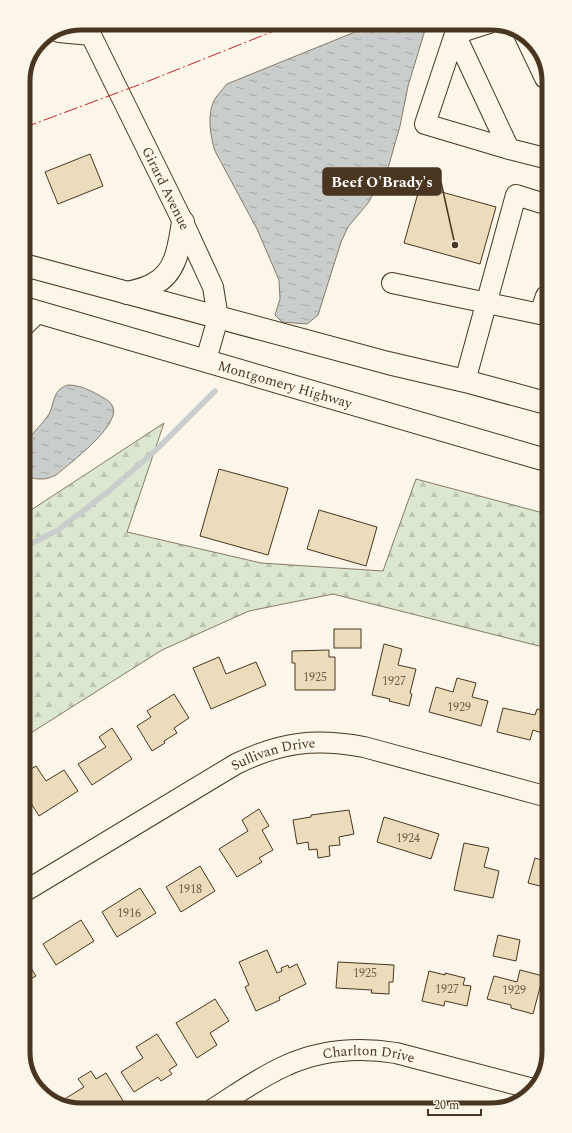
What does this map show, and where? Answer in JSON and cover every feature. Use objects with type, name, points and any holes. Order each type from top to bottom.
[{"type":"main road","points":[[127,293],[152,285],[163,279],[172,267],[177,255],[183,222]]},
{"type":"main road","points":[[30,269],[127,293],[388,363],[465,381],[542,402]]},
{"type":"main road","name":"Montgomery Highway","points":[[30,315],[206,360],[542,459]]},
{"type":"street","name":"Girard Avenue","points":[[88,30],[183,222],[212,287],[218,318],[206,360]]},
{"type":"street","points":[[455,34],[467,30]]},
{"type":"street","points":[[455,34],[425,124],[542,157]]},
{"type":"street","points":[[455,34],[509,149]]},
{"type":"street","points":[[533,53],[539,66]]},
{"type":"street","points":[[465,381],[516,195],[542,203]]},
{"type":"street","points":[[392,283],[540,314],[542,308]]},
{"type":"street","name":"Sullivan Drive","points":[[30,888],[236,764],[268,750],[285,746],[302,743],[323,742],[364,747],[542,795]]},
{"type":"street","name":"Charlton Drive","points":[[223,1103],[284,1066],[326,1052],[344,1050],[373,1050],[396,1053],[527,1088]]},
{"type":"green space","points":[[164,423],[127,532],[261,563],[383,571],[416,479],[542,513],[542,647],[333,594],[249,611],[162,650],[30,733],[30,511]]},
{"type":"water","points":[[360,30],[425,30],[408,86],[400,126],[388,168],[368,203],[348,227],[341,242],[318,315],[307,324],[282,322],[275,315],[280,299],[279,280],[257,229],[215,151],[210,123],[211,108],[217,96],[227,84]]},
{"type":"water","points":[[68,385],[77,386],[94,393],[111,404],[113,407],[113,415],[109,424],[92,444],[56,475],[42,479],[30,478],[30,438],[47,417],[58,391]]},
{"type":"building","points":[[90,154],[103,186],[58,204],[45,172]]},
{"type":"building","points":[[420,186],[496,207],[480,264],[404,243]]},
{"type":"building","points":[[219,469],[288,488],[268,555],[200,536]]},
{"type":"building","points":[[319,510],[377,527],[366,566],[307,549]]},
{"type":"building","points":[[334,629],[361,629],[361,648],[334,648]]},
{"type":"building","points":[[384,644],[402,649],[398,665],[416,669],[410,693],[412,694],[409,706],[389,701],[390,699],[372,695]]},
{"type":"building","points":[[329,650],[329,657],[335,657],[335,690],[295,690],[295,663],[292,663],[292,651]]},
{"type":"building","points":[[219,657],[226,674],[256,662],[266,685],[211,709],[193,668]]},
{"type":"building","points":[[457,678],[476,683],[472,697],[488,701],[481,726],[429,712],[436,687],[453,692]]},
{"type":"building","points":[[174,694],[189,718],[174,728],[177,733],[152,751],[137,726],[151,717],[147,711]]},
{"type":"building","points":[[503,708],[535,715],[537,709],[542,710],[542,733],[533,730],[530,740],[497,732]]},
{"type":"building","points":[[112,728],[132,759],[92,785],[78,764],[106,747],[99,737]]},
{"type":"building","points":[[36,766],[46,781],[64,770],[78,791],[39,816],[30,801],[30,770]]},
{"type":"building","points":[[259,809],[269,826],[262,830],[273,850],[259,858],[262,862],[237,877],[219,849],[248,831],[242,820]]},
{"type":"building","points":[[349,810],[354,834],[339,837],[340,845],[329,846],[330,856],[318,858],[317,849],[309,850],[308,842],[297,844],[293,820],[311,817],[311,815]]},
{"type":"building","points":[[384,817],[439,834],[431,859],[377,842]]},
{"type":"building","points":[[464,843],[489,848],[484,867],[499,871],[493,898],[454,890]]},
{"type":"building","points":[[535,858],[542,860],[542,886],[528,883]]},
{"type":"building","points":[[200,866],[215,891],[181,912],[166,887]]},
{"type":"building","points":[[140,888],[156,913],[117,937],[102,912]]},
{"type":"building","points":[[81,920],[94,941],[56,965],[43,944]]},
{"type":"building","points":[[498,935],[520,940],[516,961],[493,956]]},
{"type":"building","points":[[267,950],[277,973],[282,971],[281,968],[288,965],[289,968],[297,964],[306,984],[279,997],[280,1000],[256,1011],[245,987],[249,985],[239,962]]},
{"type":"building","points":[[338,962],[394,965],[393,982],[389,982],[389,994],[371,993],[372,990],[336,988]]},
{"type":"building","points":[[30,967],[36,976],[30,979]]},
{"type":"building","points":[[520,970],[542,976],[533,1014],[511,1008],[511,1005],[487,999],[494,976],[517,982]]},
{"type":"building","points":[[429,971],[465,978],[463,985],[471,986],[467,1006],[445,1001],[444,1006],[422,1001]]},
{"type":"building","points":[[215,999],[229,1021],[210,1033],[217,1045],[197,1058],[176,1023]]},
{"type":"building","points":[[157,1034],[177,1065],[169,1070],[172,1074],[161,1081],[158,1077],[134,1092],[121,1072],[143,1058],[136,1047]]},
{"type":"building","points":[[91,1071],[96,1079],[106,1073],[124,1103],[78,1103],[64,1100],[84,1087],[78,1079]]},
{"type":"waterway","points":[[30,544],[58,530],[109,491],[155,451],[215,391]]},
{"type":"power","points":[[30,125],[141,84],[276,30]]},
{"type":"place","name":"Beef O'Brady's","points":[[455,245]]}]
